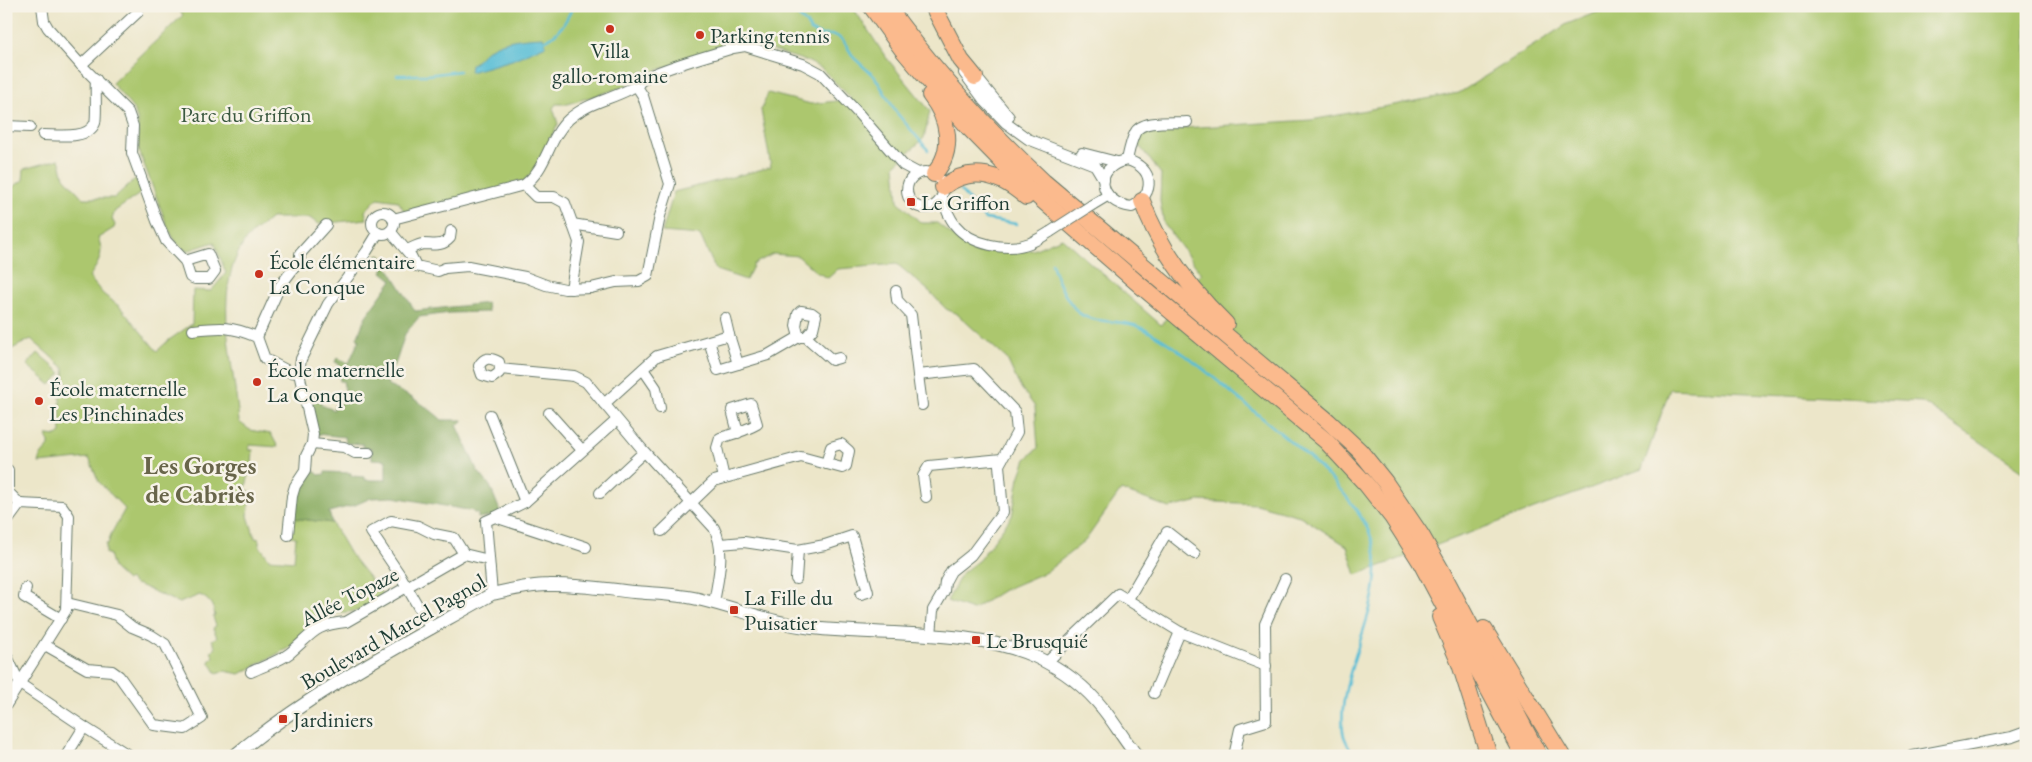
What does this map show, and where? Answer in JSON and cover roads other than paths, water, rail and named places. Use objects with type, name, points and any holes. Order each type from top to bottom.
[{"type":"highway","points":[[862,6],[938,105],[945,121],[948,136],[947,150],[934,183]]},
{"type":"highway","points":[[871,6],[902,49],[969,128],[1028,187],[1141,286],[1326,441],[1366,484],[1392,517],[1420,561],[1524,756]]},
{"type":"highway","points":[[887,6],[918,50],[977,118],[1007,148],[1044,182],[1299,396],[1360,451],[1446,566],[1526,701],[1562,756]]},
{"type":"highway","points":[[933,6],[962,60],[975,77]]},
{"type":"highway","points":[[934,183],[968,175],[999,177],[1086,248],[1141,286]]},
{"type":"highway","points":[[1142,201],[1147,216],[1181,273],[1214,312],[1299,396]]},
{"type":"highway","points":[[1366,484],[1407,549],[1426,586],[1460,664],[1489,756]]},
{"type":"highway","points":[[1399,503],[1441,570],[1539,756]]},
{"type":"street","points":[[42,6],[44,21],[48,28],[81,65],[128,112],[131,119],[132,154],[157,221],[166,241],[186,261]]},
{"type":"street","points":[[927,6],[970,82],[1006,123],[1028,139],[1095,165],[1104,180]]},
{"type":"street","points":[[938,6],[975,77],[1011,119],[1031,133],[1072,150],[1106,160],[1122,161],[1138,163],[1146,172],[1149,181],[1142,201],[1132,207],[1114,202],[1107,196],[1104,180],[1108,169],[1122,161],[1135,132],[1141,126],[1152,123],[1187,122]]},
{"type":"street","points":[[81,65],[138,12]]},
{"type":"street","points":[[393,219],[524,185],[538,171],[560,129],[581,109],[629,90],[649,76],[733,48],[745,46],[803,64],[820,73],[903,165],[934,183],[954,224]]},
{"type":"street","points":[[43,135],[80,134],[89,131],[95,123],[96,80]]},
{"type":"street","points":[[390,231],[407,250],[416,266],[425,269],[438,271],[444,268],[468,266],[525,277],[546,285],[571,289],[591,288],[616,282],[639,282],[648,276],[660,216],[670,184],[643,96],[636,85]]},
{"type":"street","points":[[6,126],[30,127]]},
{"type":"street","points":[[903,165],[908,186]]},
{"type":"street","points":[[934,183],[910,181],[907,192],[911,202],[954,224],[979,242],[1006,248],[1029,244],[1107,196]]},
{"type":"street","points":[[926,208],[937,204],[934,183]]},
{"type":"street","points":[[524,185],[536,197],[554,197],[565,203],[579,242],[571,289]]},
{"type":"street","points":[[386,213],[393,219],[394,223],[390,231],[386,234],[378,233],[372,226],[372,222],[377,214],[386,213]]},
{"type":"street","points":[[572,224],[616,231]]},
{"type":"street","points":[[257,338],[280,286],[300,260],[300,254],[326,225]]},
{"type":"street","points":[[407,250],[423,244],[436,246],[442,244],[450,238],[451,230]]},
{"type":"street","points":[[288,535],[292,496],[295,486],[305,471],[306,456],[312,444],[313,434],[299,373],[302,359],[328,304],[378,233]]},
{"type":"street","points":[[896,291],[897,300],[910,315],[922,405]]},
{"type":"street","points":[[725,318],[738,364]]},
{"type":"street","points":[[193,330],[218,327],[236,328],[257,338],[265,359],[290,372],[299,373]]},
{"type":"street","points":[[604,404],[658,356],[729,335]]},
{"type":"street","points":[[709,340],[718,370],[768,356],[803,337],[832,360],[839,358]]},
{"type":"street","points":[[500,369],[574,376],[586,382],[644,452],[714,528],[720,544],[720,565],[714,603]]},
{"type":"street","points":[[643,369],[656,388],[660,408]]},
{"type":"street","points":[[918,375],[974,369],[1015,412],[1017,432],[999,465],[1003,512],[971,555],[951,571],[945,582],[944,591],[933,610],[931,636]]},
{"type":"street","points":[[549,413],[582,450]]},
{"type":"street","points":[[490,415],[525,502]]},
{"type":"street","points":[[491,519],[525,502],[617,420]]},
{"type":"street","points":[[724,478],[717,448],[720,438],[738,433]]},
{"type":"street","points":[[312,444],[344,447],[355,453],[369,453]]},
{"type":"street","points":[[600,493],[644,452]]},
{"type":"street","points":[[662,531],[714,482],[801,457],[826,464]]},
{"type":"street","points":[[926,497],[923,476],[929,466],[1002,459]]},
{"type":"street","points":[[6,705],[66,610],[69,516],[62,506],[20,504],[8,492],[8,470]]},
{"type":"street","points":[[6,523],[20,504]]},
{"type":"street","points":[[491,519],[586,546]]},
{"type":"street","points":[[491,519],[489,560],[492,594]]},
{"type":"street","points":[[431,629],[408,588],[371,532],[390,521],[418,526],[434,534],[454,538],[464,554],[489,560]]},
{"type":"street","points":[[1128,599],[1167,532],[1195,554]]},
{"type":"street","points":[[720,544],[744,542],[798,550],[825,545],[852,536],[868,592],[861,594]]},
{"type":"street","points":[[796,579],[798,550]]},
{"type":"street","name":"Allée Topaze","points":[[251,672],[289,654],[311,632],[328,624],[346,622],[464,554]]},
{"type":"street","points":[[1234,756],[1240,729],[1266,721],[1265,624],[1285,579]]},
{"type":"street","name":"Boulevard Marcel Pagnol","points":[[234,756],[258,736],[314,698],[492,594],[518,588],[548,585],[678,596],[714,603],[759,618],[789,625],[931,636],[999,644],[1020,650],[1047,662],[1079,684],[1097,701],[1137,756]]},
{"type":"street","points":[[26,588],[24,597],[61,619]]},
{"type":"street","points":[[1047,662],[1118,594],[1180,632],[1266,666]]},
{"type":"street","points":[[45,645],[87,669],[112,671],[119,676],[154,725],[184,728],[202,718],[165,644],[151,635],[132,627],[118,615],[67,603]]},
{"type":"street","points":[[1154,693],[1180,632]]},
{"type":"street","points":[[6,654],[20,684],[84,728],[130,756]]},
{"type":"street","points":[[66,756],[84,728]]},
{"type":"street","points":[[1913,756],[2012,737],[2026,732]]},
{"type":"water","points":[[543,37],[546,45],[512,60],[470,72],[471,65],[495,46],[515,40]]},
{"type":"waterway","points":[[542,42],[553,36],[561,27],[573,6]]},
{"type":"waterway","points":[[787,6],[806,23],[811,31],[821,35],[835,35],[843,40],[854,58],[875,77],[896,112],[928,150]]},
{"type":"waterway","points":[[397,75],[427,75],[459,71]]},
{"type":"waterway","points":[[961,191],[985,219],[1017,224]]},
{"type":"waterway","points":[[1052,263],[1062,289],[1069,302],[1078,312],[1091,319],[1125,323],[1140,327],[1181,352],[1325,472],[1352,504],[1364,522],[1374,547],[1376,572],[1372,598],[1348,679],[1343,706],[1343,732],[1354,756]]},
{"type":"place","name":"Villa gallo-romaine","points":[[610,29]]},
{"type":"place","name":"Parking tennis","points":[[700,35]]},
{"type":"place","name":"Le Griffon","points":[[911,202]]},
{"type":"place","name":"École élémentaire La Conque","points":[[259,274]]},
{"type":"place","name":"École maternelle La Conque","points":[[257,382]]},
{"type":"place","name":"École maternelle Les Pinchinades","points":[[39,401]]},
{"type":"place","name":"La Fille du Puisatier","points":[[734,610]]},
{"type":"place","name":"Le Brusquié","points":[[976,640]]},
{"type":"place","name":"Jardiniers","points":[[283,719]]},
{"type":"district","name":"Les Gorges de Cabriès","points":[[200,480]]},
{"type":"park label","name":"Parc du Griffon","points":[[246,114]]}]
